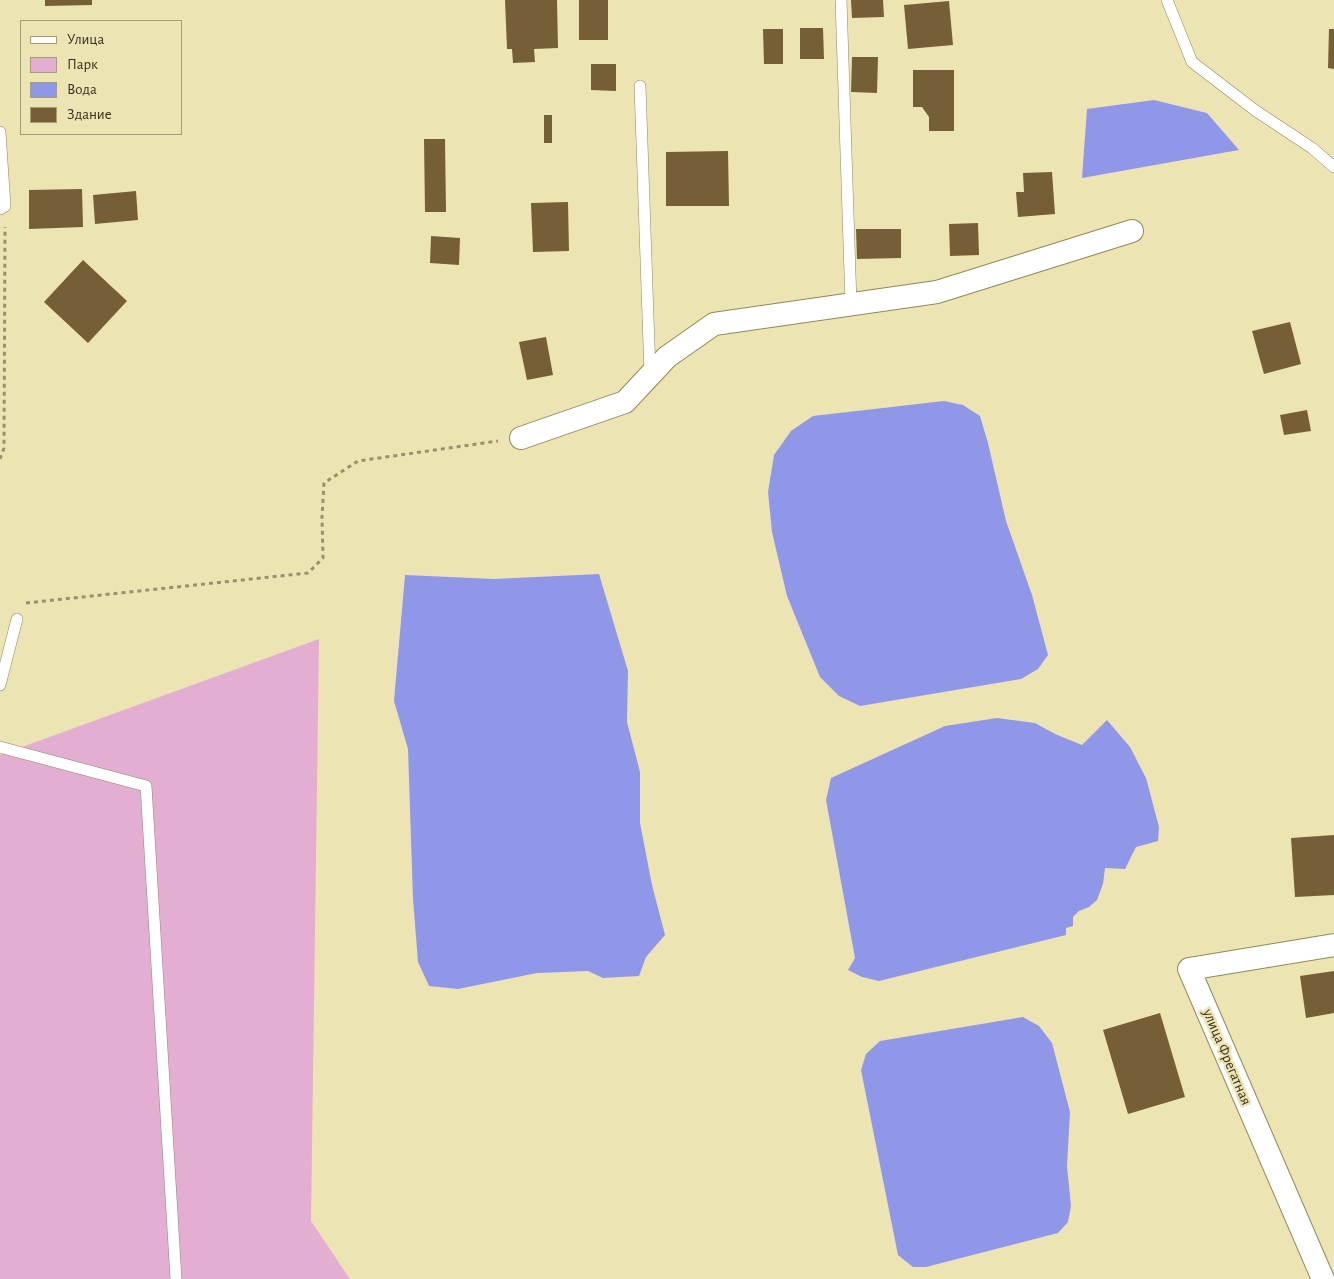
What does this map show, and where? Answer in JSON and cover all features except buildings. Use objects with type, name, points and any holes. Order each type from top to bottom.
[{"type":"street","points":[[521,438],[625,402],[667,357],[714,324],[937,292],[1132,232]]},
{"type":"street","name":"улица Фрегатная","points":[[1323,1279],[1190,969],[1334,945]]},
{"type":"lane","points":[[841,0],[851,304]]},
{"type":"lane","points":[[1167,0],[1192,62],[1256,111],[1312,148],[1334,167]]},
{"type":"lane","points":[[640,86],[650,376]]},
{"type":"lane","points":[[0,132],[2,208]]},
{"type":"lane","points":[[0,685],[17,619]]},
{"type":"lane","points":[[0,747],[146,786],[176,1279]]},
{"type":"path","points":[[0,459],[4,448],[2,208]]},
{"type":"path","points":[[17,604],[308,573],[323,558],[322,517],[324,483],[358,461],[521,438]]},
{"type":"green space","points":[[319,639],[311,1221],[350,1279],[0,1279],[0,755]]},
{"type":"water","points":[[1154,100],[1207,113],[1239,150],[1082,178],[1087,109]]},
{"type":"water","points":[[944,401],[963,405],[980,416],[1006,521],[1032,595],[1048,655],[1038,669],[1021,679],[860,706],[839,696],[820,677],[787,596],[772,532],[768,492],[774,455],[791,431],[813,416]]},
{"type":"water","points":[[599,574],[628,671],[627,722],[640,772],[640,823],[652,885],[665,935],[646,957],[639,976],[603,978],[588,971],[537,973],[458,989],[429,986],[418,962],[413,899],[408,749],[394,701],[405,575],[494,579]]},
{"type":"water","points":[[997,718],[1035,723],[1082,745],[1107,720],[1130,747],[1146,778],[1159,827],[1158,841],[1136,847],[1125,869],[1105,868],[1103,884],[1097,900],[1073,917],[1073,926],[1066,928],[1066,935],[879,981],[862,977],[848,970],[855,958],[826,800],[831,778],[945,726]]},
{"type":"water","points":[[1023,1017],[1039,1026],[1052,1043],[1070,1112],[1067,1166],[1071,1206],[1068,1222],[1058,1233],[926,1267],[913,1267],[898,1255],[861,1070],[866,1054],[880,1041]]}]
